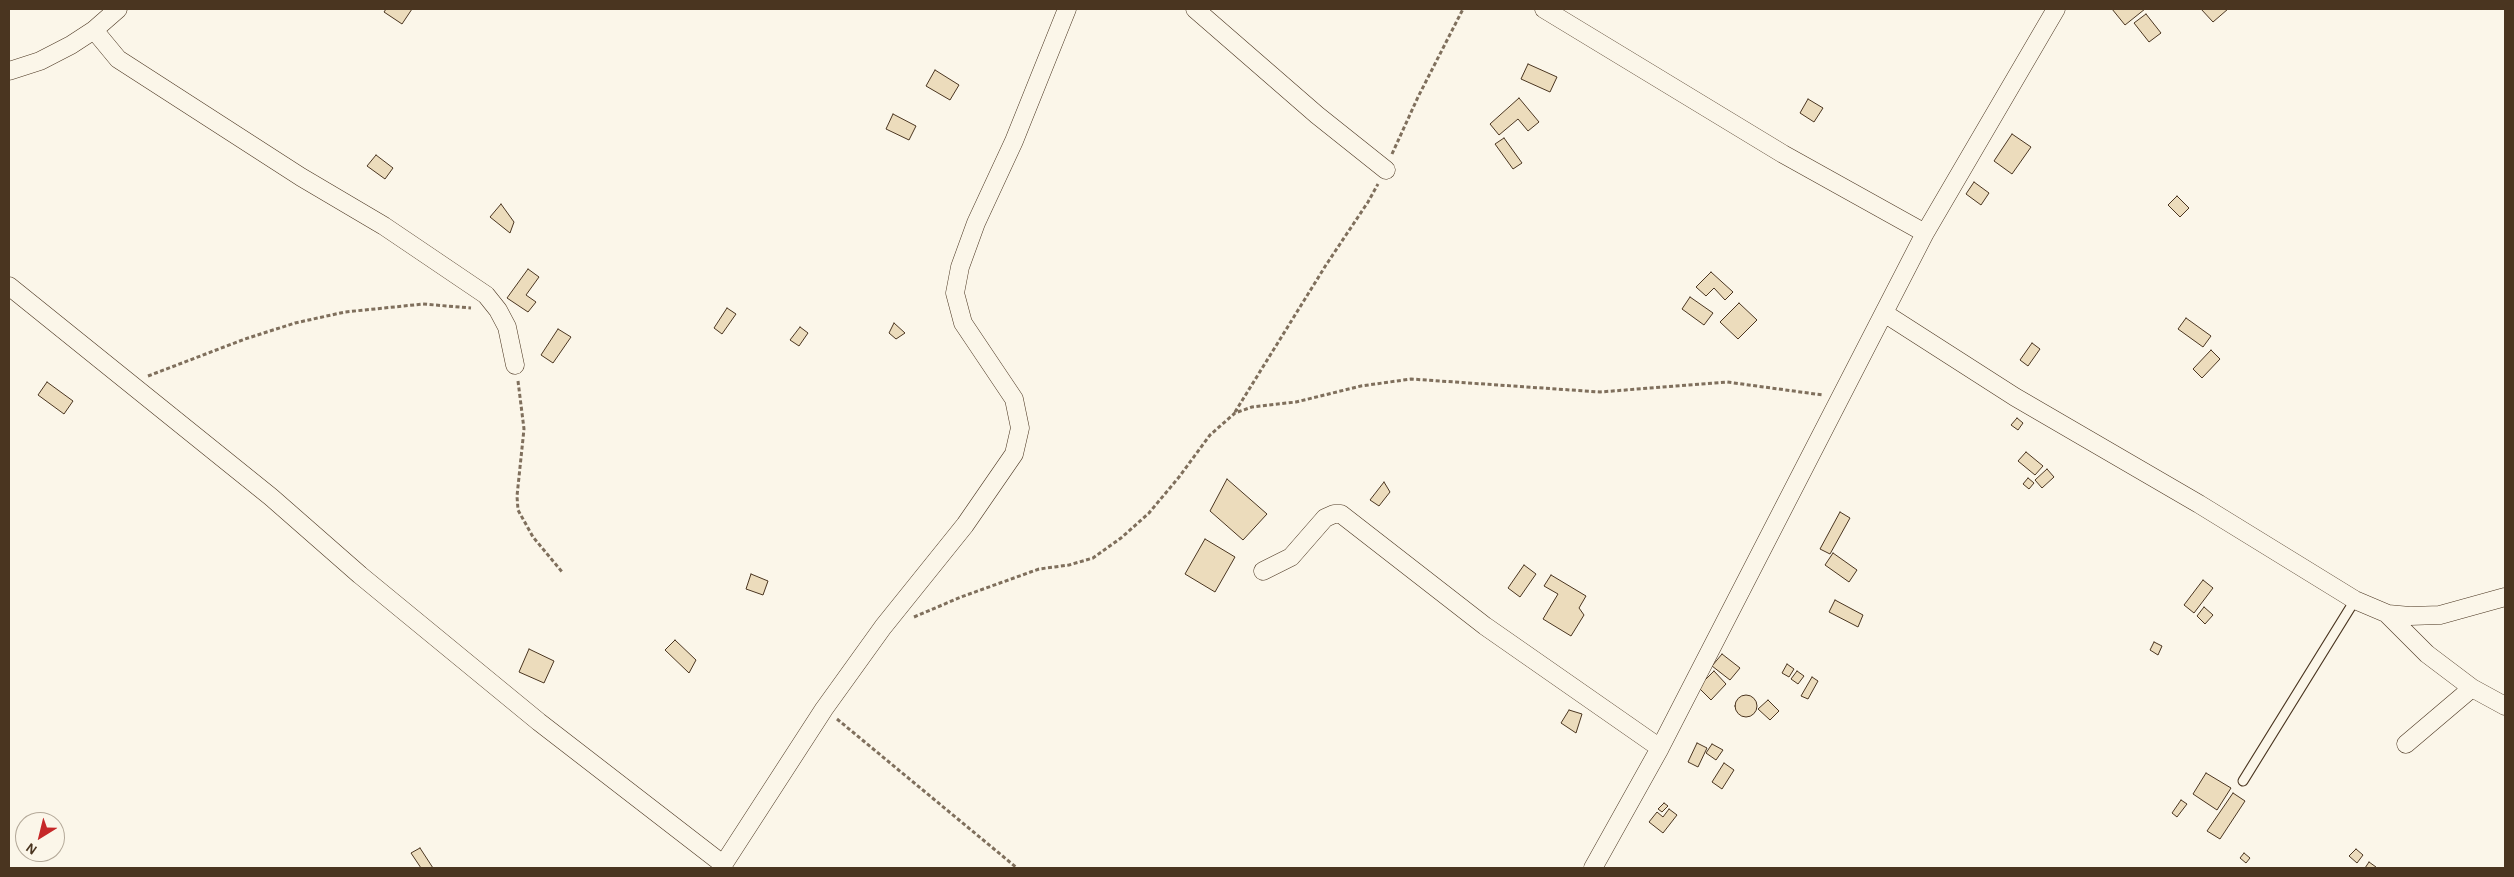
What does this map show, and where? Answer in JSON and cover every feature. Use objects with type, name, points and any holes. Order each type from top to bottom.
[{"type":"street","points":[[9,71],[40,61],[94,30],[118,9]]},
{"type":"street","points":[[9,286],[131,382],[524,710],[722,866],[824,709],[884,627],[965,525],[1014,454],[1020,428],[1014,399],[962,323],[955,293],[960,267],[976,223],[1014,142],[1067,9]]},
{"type":"street","points":[[1196,9],[1317,115],[1386,170]]},
{"type":"street","points":[[1544,9],[1783,154],[1925,233]]},
{"type":"street","points":[[1593,868],[1660,748],[1925,233],[2056,9]]},
{"type":"street","points":[[94,30],[118,59],[301,177],[384,226],[486,295],[498,310],[507,327],[515,365]]},
{"type":"street","points":[[1884,314],[2015,397],[2199,504],[2355,600],[2386,613],[2440,615],[2505,597]]},
{"type":"street","points":[[1263,571],[1291,557],[1325,518],[1334,514],[1341,514],[1485,626],[1660,748]]},
{"type":"street","points":[[2386,613],[2427,654],[2472,688],[2505,706]]},
{"type":"street","points":[[2406,744],[2472,688]]},
{"type":"lane","points":[[2243,781],[2355,600]]},
{"type":"path","points":[[884,627],[1039,569],[1069,565],[1092,558],[1121,538],[1149,513],[1210,435],[1235,413],[1326,264],[1368,202],[1386,170],[1418,97],[1464,9]]},
{"type":"path","points":[[131,382],[246,339],[295,323],[345,312],[423,304],[498,310]]},
{"type":"path","points":[[515,365],[522,398],[524,429],[517,496],[518,510],[533,538],[563,573]]},
{"type":"path","points":[[1235,413],[1252,407],[1296,402],[1361,386],[1411,379],[1600,392],[1727,382],[1841,398]]},
{"type":"path","points":[[824,709],[864,739],[1017,868]]},
{"type":"building","points":[[386,9],[412,9],[402,24],[384,12]]},
{"type":"building","points":[[2112,9],[2145,9],[2125,25]]},
{"type":"building","points":[[2201,9],[2228,9],[2213,22]]},
{"type":"building","points":[[2146,14],[2161,33],[2149,42],[2134,23]]},
{"type":"building","points":[[1528,64],[1557,77],[1550,92],[1521,79]]},
{"type":"building","points":[[935,70],[959,85],[950,100],[926,86]]},
{"type":"building","points":[[1519,98],[1539,122],[1528,131],[1518,119],[1499,135],[1490,124]]},
{"type":"building","points":[[1808,99],[1823,108],[1814,122],[1800,113]]},
{"type":"building","points":[[893,114],[916,126],[909,140],[886,129]]},
{"type":"building","points":[[2012,134],[2031,147],[2012,174],[1994,161]]},
{"type":"building","points":[[1504,138],[1522,163],[1513,169],[1495,144]]},
{"type":"building","points":[[376,155],[393,168],[385,179],[367,166]]},
{"type":"building","points":[[1974,182],[1989,193],[1981,205],[1966,194]]},
{"type":"building","points":[[2177,196],[2189,208],[2180,217],[2168,205]]},
{"type":"building","points":[[501,204],[514,222],[510,233],[490,217]]},
{"type":"building","points":[[528,269],[539,277],[526,295],[536,302],[528,312],[507,298]]},
{"type":"building","points":[[1711,272],[1733,292],[1725,300],[1714,288],[1706,296],[1696,287]]},
{"type":"building","points":[[1690,297],[1713,313],[1704,325],[1682,309]]},
{"type":"building","points":[[1739,303],[1757,320],[1738,339],[1720,322]]},
{"type":"building","points":[[727,308],[736,314],[722,334],[714,328]]},
{"type":"building","points":[[2186,318],[2211,336],[2203,347],[2178,329]]},
{"type":"building","points":[[894,323],[905,333],[896,339],[889,333]]},
{"type":"building","points":[[800,327],[808,333],[799,346],[790,340]]},
{"type":"building","points":[[558,329],[571,337],[553,363],[541,355]]},
{"type":"building","points":[[2032,343],[2040,349],[2028,366],[2020,360]]},
{"type":"building","points":[[2211,350],[2220,359],[2202,378],[2193,369]]},
{"type":"building","points":[[47,382],[73,401],[64,414],[38,395]]},
{"type":"building","points":[[2017,418],[2023,423],[2018,430],[2011,425]]},
{"type":"building","points":[[2026,452],[2043,466],[2035,475],[2018,461]]},
{"type":"building","points":[[2047,469],[2054,477],[2042,488],[2035,480]]},
{"type":"building","points":[[2028,478],[2034,483],[2029,489],[2023,484]]},
{"type":"building","points":[[1227,479],[1267,514],[1243,540],[1210,511]]},
{"type":"building","points":[[1384,482],[1390,492],[1379,506],[1370,500]]},
{"type":"building","points":[[1840,512],[1850,518],[1830,554],[1820,549]]},
{"type":"building","points":[[1205,539],[1235,557],[1215,592],[1185,574]]},
{"type":"building","points":[[1833,553],[1857,570],[1849,582],[1825,565]]},
{"type":"building","points":[[1524,565],[1536,574],[1520,597],[1508,588]]},
{"type":"building","points":[[751,574],[768,581],[763,595],[746,589]]},
{"type":"building","points":[[1551,575],[1586,596],[1579,608],[1584,615],[1571,636],[1543,619],[1558,594],[1544,586]]},
{"type":"building","points":[[2203,580],[2213,588],[2194,613],[2184,605]]},
{"type":"building","points":[[1835,600],[1863,615],[1858,627],[1829,612]]},
{"type":"building","points":[[2204,607],[2213,615],[2205,624],[2197,616]]},
{"type":"building","points":[[675,640],[696,660],[689,673],[665,650]]},
{"type":"building","points":[[2154,642],[2162,646],[2158,655],[2150,650]]},
{"type":"building","points":[[529,649],[554,661],[544,683],[519,672]]},
{"type":"building","points":[[1722,654],[1740,668],[1730,680],[1712,666]]},
{"type":"building","points":[[1787,664],[1794,669],[1789,677],[1782,673]]},
{"type":"building","points":[[1714,671],[1726,684],[1711,700],[1698,687]]},
{"type":"building","points":[[1797,671],[1804,676],[1798,684],[1791,679]]},
{"type":"building","points":[[1812,677],[1818,681],[1808,699],[1801,696]]},
{"type":"building","points":[[1746,695],[1754,698],[1757,706],[1754,714],[1746,717],[1738,714],[1735,706],[1738,698]]},
{"type":"building","points":[[1768,700],[1779,711],[1770,720],[1758,709]]},
{"type":"building","points":[[1569,710],[1582,714],[1576,733],[1561,723]]},
{"type":"building","points":[[1697,743],[1707,748],[1698,767],[1688,762]]},
{"type":"building","points":[[1712,744],[1723,750],[1716,760],[1706,753]]},
{"type":"building","points":[[1724,763],[1734,770],[1722,789],[1712,782]]},
{"type":"building","points":[[2206,773],[2231,788],[2217,810],[2193,794]]},
{"type":"building","points":[[2233,793],[2245,801],[2220,839],[2207,831]]},
{"type":"building","points":[[2181,800],[2187,804],[2177,817],[2172,813]]},
{"type":"building","points":[[1664,803],[1668,806],[1662,812],[1658,809]]},
{"type":"building","points":[[1669,809],[1677,815],[1663,833],[1649,822],[1657,812],[1663,817]]},
{"type":"building","points":[[420,848],[433,868],[421,868],[411,853]]},
{"type":"building","points":[[2356,849],[2363,855],[2357,863],[2349,856]]},
{"type":"building","points":[[2244,853],[2250,858],[2246,863],[2240,858]]},
{"type":"building","points":[[2369,862],[2376,867],[2376,868],[2365,868]]}]
